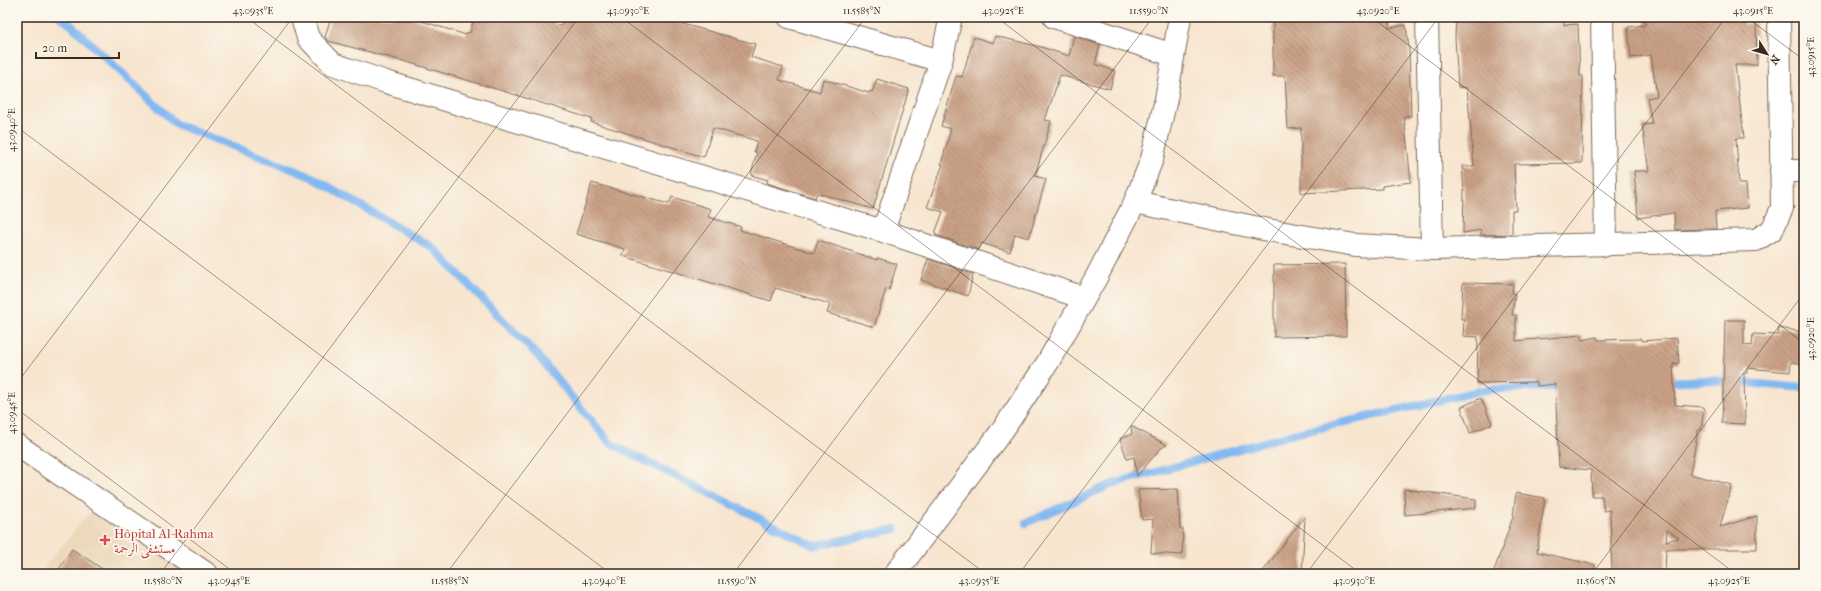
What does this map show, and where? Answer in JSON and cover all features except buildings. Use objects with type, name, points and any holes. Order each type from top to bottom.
[{"type":"street","points":[[302,17],[308,38],[333,64],[393,85],[883,231],[1084,298]]},
{"type":"street","points":[[790,17],[941,61]]},
{"type":"street","points":[[883,231],[941,61],[951,17]]},
{"type":"street","points":[[1054,17],[1173,56]]},
{"type":"street","points":[[895,574],[1004,428],[1048,362],[1135,202],[1152,158],[1166,99],[1180,17]]},
{"type":"street","points":[[1426,17],[1432,249]]},
{"type":"street","points":[[1602,17],[1606,245]]},
{"type":"street","points":[[1135,202],[1268,230],[1355,245],[1432,249],[1756,240],[1772,230],[1782,208],[1779,17]]},
{"type":"street","points":[[1781,171],[1804,171]]},
{"type":"street","points":[[17,445],[207,574]]},
{"type":"shaded area","name":"Hôpital Al-Rahma مستشفى الرحمة","points":[[95,506],[192,574],[39,574]]},
{"type":"waterway","points":[[60,17],[66,20],[176,124],[312,177],[433,248],[537,355],[610,443],[814,546],[895,529]]},
{"type":"waterway","points":[[1663,382],[1711,380],[1804,388]]},
{"type":"waterway","points":[[1026,523],[1112,484],[1294,434],[1483,390],[1565,386]]},
{"type":"place","name":"Hôpital Al-Rahma مستشفى الرحمة","points":[[105,540]]}]
